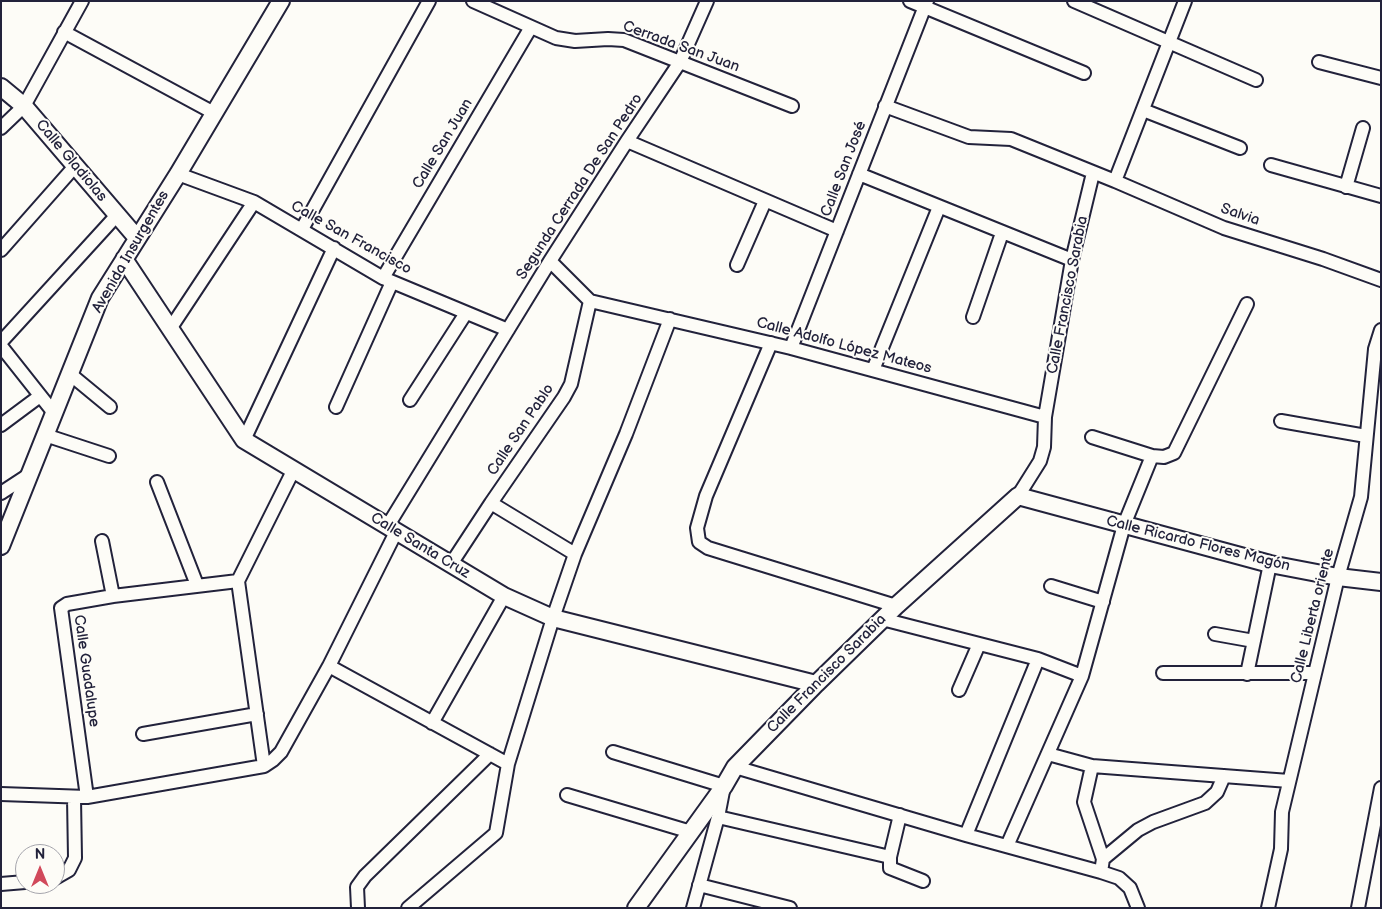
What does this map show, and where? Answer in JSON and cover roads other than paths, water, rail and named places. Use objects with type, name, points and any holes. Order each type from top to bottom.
[{"type":"street","points":[[1,128],[24,106],[82,1]]},
{"type":"street","name":"Avenida Insurgentes","points":[[1,546],[100,298],[178,174],[281,1]]},
{"type":"street","points":[[302,229],[430,1]]},
{"type":"street","name":"Cerrada San Juan","points":[[473,1],[556,38],[575,41],[624,40],[792,106]]},
{"type":"street","points":[[680,62],[707,1]]},
{"type":"street","points":[[910,1],[926,4],[1084,73]]},
{"type":"street","points":[[1074,1],[1256,80]]},
{"type":"street","points":[[1115,181],[1170,44],[1185,1]]},
{"type":"street","name":"Calle San José","points":[[791,348],[926,4]]},
{"type":"street","name":"Calle San Juan","points":[[336,407],[387,280],[531,27]]},
{"type":"street","points":[[64,32],[214,113]]},
{"type":"street","name":"Segunda Cerrada De San Pedro","points":[[264,766],[281,752],[329,666],[392,529],[508,330],[627,141],[680,62]]},
{"type":"street","points":[[1318,62],[1381,78]]},
{"type":"street","name":"Calle Gladiolas","points":[[1,86],[24,106],[137,238]]},
{"type":"street","name":"Salvia","points":[[885,106],[969,138],[1011,139],[1224,228],[1323,259],[1381,280]]},
{"type":"street","points":[[1144,110],[1240,148]]},
{"type":"street","points":[[1346,187],[1363,128]]},
{"type":"street","points":[[627,141],[838,231]]},
{"type":"street","points":[[1,250],[76,165]]},
{"type":"street","points":[[1272,165],[1381,196]]},
{"type":"street","name":"Calle Francisco Sarabia","points":[[636,908],[736,767],[882,619],[1018,496],[1040,461],[1044,447],[1045,417],[1072,260],[1093,173]]},
{"type":"street","name":"Calle San Francisco","points":[[178,174],[254,202],[387,280],[508,330]]},
{"type":"street","points":[[859,174],[1072,260]]},
{"type":"street","points":[[737,265],[765,201]]},
{"type":"street","points":[[170,329],[254,202]]},
{"type":"street","points":[[873,370],[939,207]]},
{"type":"street","points":[[1,342],[117,215]]},
{"type":"street","points":[[973,317],[1002,233]]},
{"type":"street","points":[[244,440],[334,248]]},
{"type":"street","name":"Calle Santa Cruz","points":[[124,259],[244,440],[504,596],[553,618],[816,684]]},
{"type":"street","points":[[550,261],[590,301]]},
{"type":"street","name":"Calle Adolfo López Mateos","points":[[590,301],[791,348],[1045,417]]},
{"type":"street","name":"Calle San Pablo","points":[[451,564],[571,384],[590,301]]},
{"type":"street","points":[[1092,437],[1152,456],[1164,457],[1174,453],[1247,304]]},
{"type":"street","points":[[410,400],[466,313]]},
{"type":"street","points":[[408,908],[496,834],[508,764],[553,618],[575,554],[626,434],[670,319]]},
{"type":"street","name":"Calle Liberta oriente","points":[[1268,908],[1281,849],[1282,812],[1289,781],[1338,577],[1361,497],[1375,349],[1381,330]]},
{"type":"street","points":[[771,343],[706,496],[697,528],[699,542],[708,548],[896,606]]},
{"type":"street","points":[[1,346],[54,413]]},
{"type":"street","points":[[70,374],[110,407]]},
{"type":"street","points":[[1,425],[40,396]]},
{"type":"street","points":[[1280,421],[1366,436]]},
{"type":"street","points":[[45,435],[109,456]]},
{"type":"street","points":[[1007,846],[1082,676],[1124,525],[1152,456]]},
{"type":"street","points":[[1,794],[87,797],[264,766],[238,581],[294,470]]},
{"type":"street","points":[[1,493],[30,474]]},
{"type":"street","points":[[158,482],[197,585]]},
{"type":"street","name":"Calle Ricardo Flores Magón","points":[[1018,496],[1270,564],[1338,577],[1381,582]]},
{"type":"street","points":[[491,503],[575,554]]},
{"type":"street","points":[[102,541],[113,596]]},
{"type":"street","points":[[1247,674],[1270,564]]},
{"type":"street","name":"Calle Guadalupe","points":[[87,797],[61,608],[67,604],[113,596],[238,581]]},
{"type":"street","points":[[1051,586],[1103,602]]},
{"type":"street","points":[[432,723],[504,596]]},
{"type":"street","points":[[882,619],[1038,659],[1082,676]]},
{"type":"street","points":[[1214,634],[1254,641]]},
{"type":"street","points":[[959,690],[979,644]]},
{"type":"street","points":[[966,835],[1038,659]]},
{"type":"street","points":[[329,666],[508,764]]},
{"type":"street","points":[[1163,673],[1316,673]]},
{"type":"street","points":[[143,734],[257,714]]},
{"type":"street","points":[[613,752],[724,786],[718,817],[693,908]]},
{"type":"street","points":[[358,908],[357,887],[365,876],[490,754]]},
{"type":"street","points":[[1048,754],[1092,766],[1289,781]]},
{"type":"street","points":[[1092,766],[1084,802],[1102,865]]},
{"type":"street","points":[[736,767],[1007,846],[1102,865],[1130,888],[1138,908]]},
{"type":"street","points":[[1102,865],[1138,830],[1153,822],[1205,803],[1217,792],[1224,776]]},
{"type":"street","points":[[1358,908],[1381,788]]},
{"type":"street","points":[[567,795],[691,832]]},
{"type":"street","points":[[65,872],[69,870],[74,858],[74,798]]},
{"type":"street","points":[[900,815],[890,857],[890,868],[924,881]]},
{"type":"street","points":[[718,817],[890,857]]},
{"type":"street","points":[[1,884],[15,883]]},
{"type":"street","points":[[699,885],[790,908]]}]
